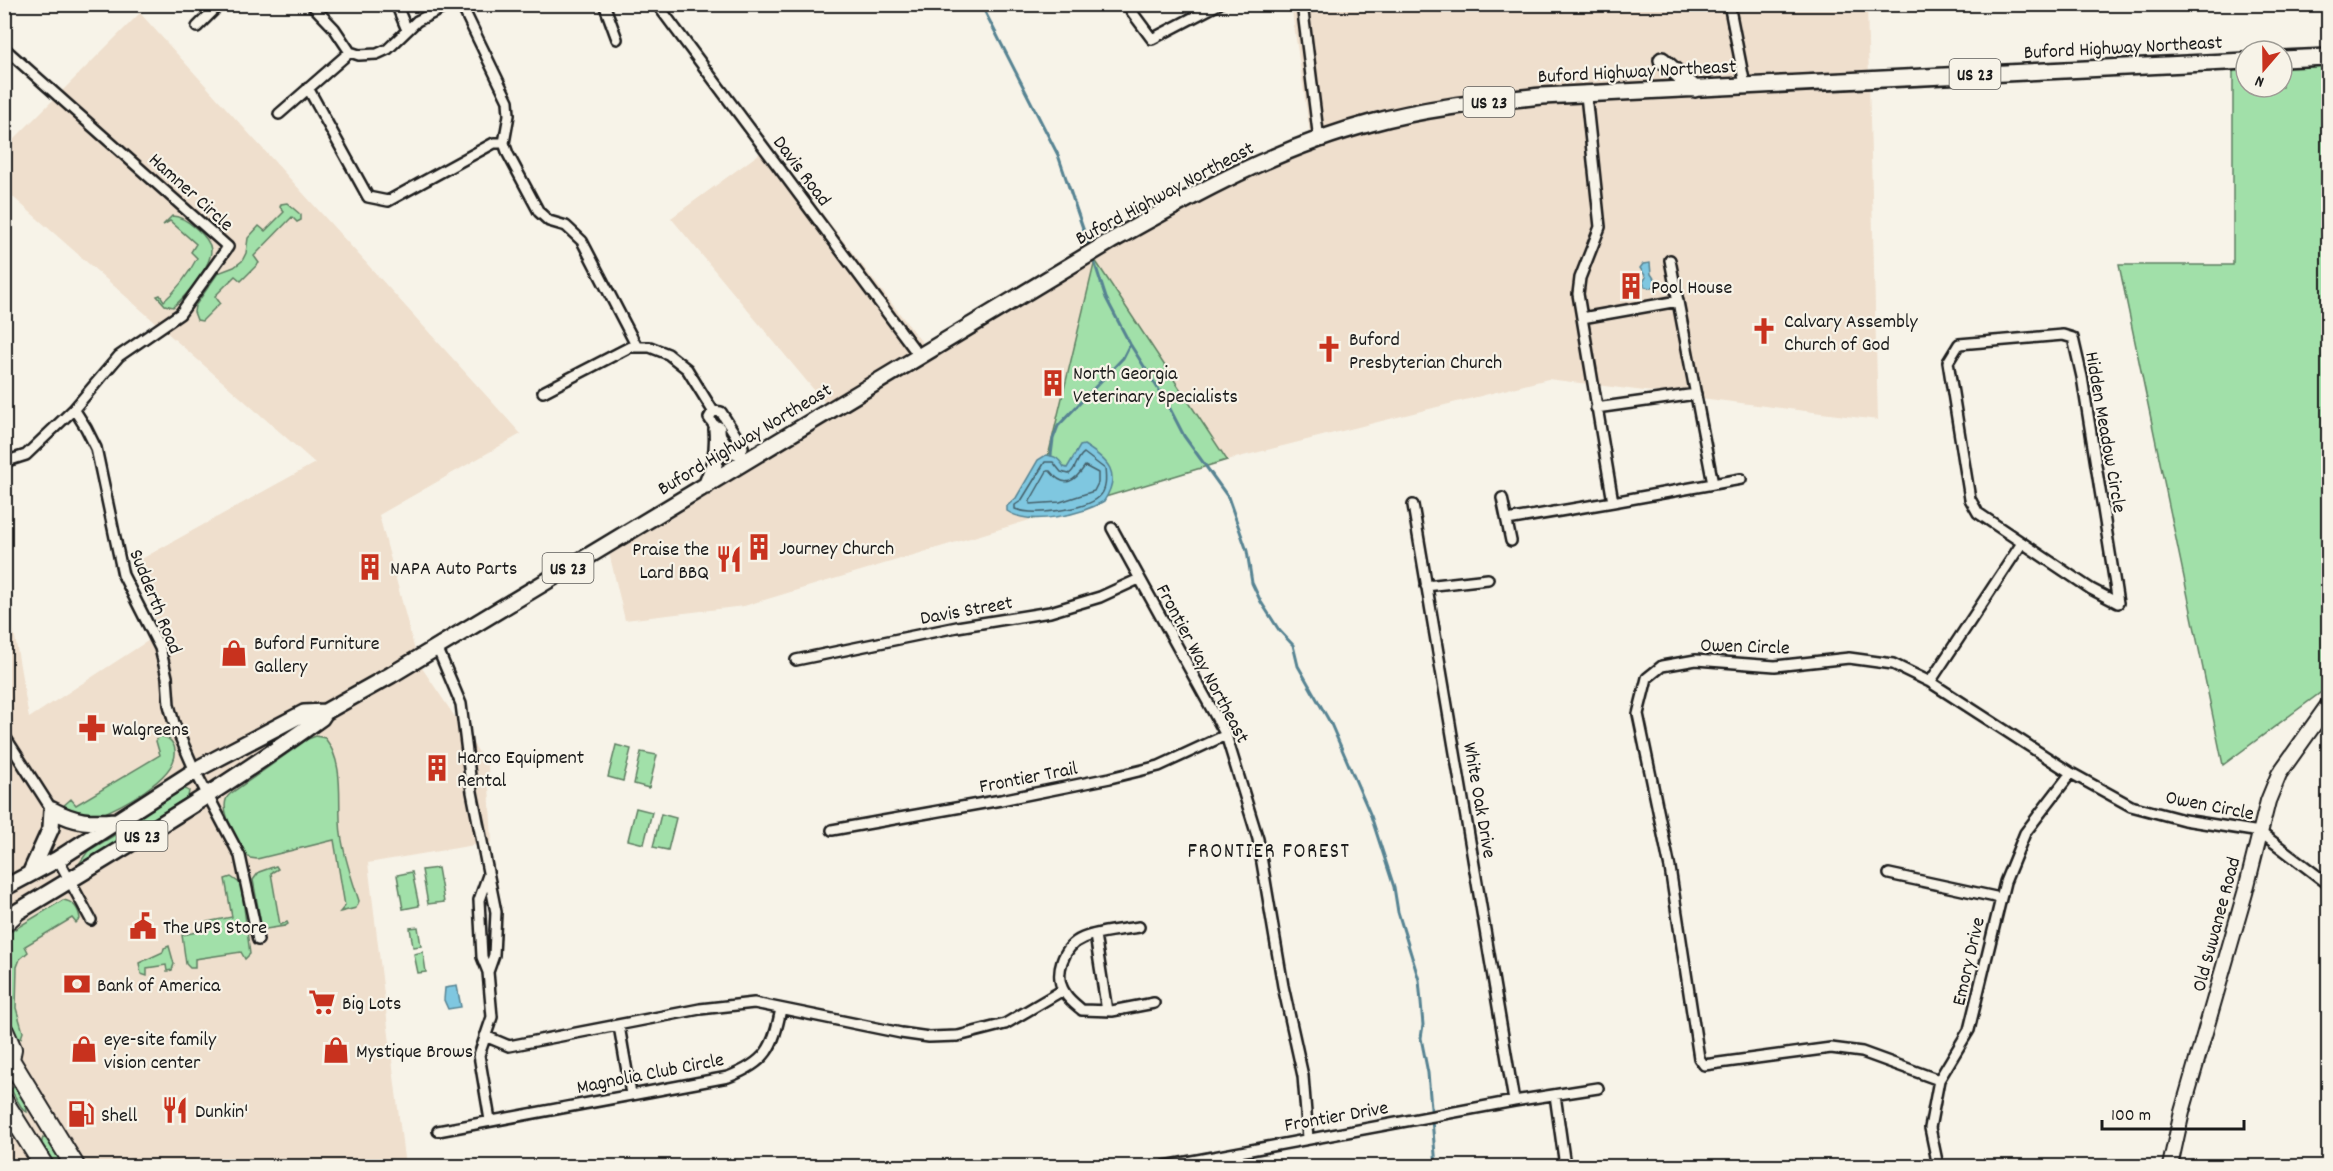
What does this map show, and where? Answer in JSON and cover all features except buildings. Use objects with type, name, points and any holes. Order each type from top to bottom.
[{"type":"highway","points":[[4,1031],[12,1049],[7,1054],[75,1167]]},
{"type":"highway","points":[[4,1102],[44,1167]]},
{"type":"main road","points":[[2294,58],[2328,57]]},
{"type":"main road","points":[[1662,60],[1695,89]]},
{"type":"main road","name":"Buford Highway Northeast","points":[[325,712],[706,486],[742,459],[920,357],[1111,241],[1193,195],[1280,154],[1319,140],[1371,123],[1450,105],[1542,96],[2234,62]]},
{"type":"main road","points":[[706,486],[717,456],[717,429]]},
{"type":"main road","name":"US 23","points":[[4,888],[58,859],[195,771],[304,713],[325,712]]},
{"type":"main road","name":"US 23","points":[[7,920],[212,793],[293,739],[321,718],[325,712]]},
{"type":"main road","points":[[31,872],[51,828],[52,810],[70,819],[87,823],[120,821]]},
{"type":"street","points":[[197,27],[220,4]]},
{"type":"street","points":[[311,4],[334,28],[350,52],[359,55],[377,54],[398,41],[417,21],[452,4]]},
{"type":"street","points":[[396,4],[407,30]]},
{"type":"street","points":[[461,4],[508,101],[509,115],[504,143],[508,154],[539,212],[549,221],[566,226],[582,242],[637,347]]},
{"type":"street","points":[[604,4],[617,39]]},
{"type":"street","name":"Davis Road","points":[[657,4],[920,357]]},
{"type":"street","points":[[1126,4],[1152,39],[1219,4]]},
{"type":"street","points":[[1302,4],[1319,140]]},
{"type":"street","points":[[1729,4],[1745,86]]},
{"type":"street","name":"Hamner Circle","points":[[4,48],[228,247],[180,314],[119,356],[74,409],[26,455],[4,462]]},
{"type":"street","points":[[279,114],[350,52]]},
{"type":"street","points":[[308,88],[368,197],[388,201],[494,143],[504,143]]},
{"type":"street","points":[[1586,94],[1600,227],[1580,278],[1578,294],[1613,502]]},
{"type":"street","points":[[1670,260],[1713,484]]},
{"type":"street","points":[[1582,318],[1678,301]]},
{"type":"street","name":"Hidden Meadow Circle","points":[[2063,335],[2073,338],[2082,377],[2118,603],[2091,589],[2022,543],[1978,513],[1970,499],[1948,362],[1959,344],[2063,335]]},
{"type":"street","points":[[543,392],[630,347],[650,347],[668,354],[687,369],[713,411]]},
{"type":"street","points":[[1596,408],[1696,394]]},
{"type":"street","name":"Sudderth Road","points":[[74,409],[96,448],[123,575],[160,648],[167,677],[171,714],[195,771],[212,793],[240,856],[258,940]]},
{"type":"street","points":[[713,411],[721,412],[743,447],[742,459],[733,453],[709,418],[713,411]]},
{"type":"street","points":[[1507,520],[1741,479]]},
{"type":"street","points":[[1502,498],[1510,541]]},
{"type":"street","name":"White Oak Drive","points":[[1413,505],[1514,1101]]},
{"type":"street","name":"Frontier Way Northeast","points":[[1112,528],[1226,735],[1258,839],[1283,986],[1303,1076],[1308,1138]]},
{"type":"street","points":[[1930,682],[2022,543]]},
{"type":"street","name":"Davis Street","points":[[796,660],[957,627],[1050,612],[1100,597],[1139,579]]},
{"type":"street","points":[[1426,586],[1488,579]]},
{"type":"street","points":[[437,647],[461,704],[472,792],[496,912],[494,956],[488,972]]},
{"type":"street","name":"Owen Circle","points":[[1938,1080],[1862,1052],[1831,1048],[1704,1065],[1699,1059],[1670,868],[1638,714],[1647,678],[1662,666],[1696,660],[1775,666],[1849,658],[1893,664],[1930,682],[2071,773],[2132,806],[2184,820],[2260,832]]},
{"type":"street","name":"Old Suwanee Road","points":[[2170,1167],[2182,1112],[2268,801],[2279,774],[2328,705]]},
{"type":"street","points":[[4,735],[52,810]]},
{"type":"street","name":"Frontier Trail","points":[[832,830],[1110,778],[1159,766],[1226,735]]},
{"type":"street","name":"Emory Drive","points":[[1938,1167],[1930,1128],[1938,1080],[1969,1030],[2000,898],[2025,833],[2071,773]]},
{"type":"street","points":[[2260,832],[2328,884]]},
{"type":"street","points":[[58,859],[91,920]]},
{"type":"street","points":[[1890,874],[2000,898]]},
{"type":"street","points":[[488,875],[479,900],[482,957],[488,972],[492,1017],[479,1055],[490,1120]]},
{"type":"street","points":[[480,927],[495,928]]},
{"type":"street","points":[[1139,927],[1082,938],[1069,948],[1061,963],[1059,981],[1066,995],[1082,1010],[1107,1011],[1154,1003]]},
{"type":"street","points":[[1095,935],[1107,1011]]},
{"type":"street","points":[[485,1036],[509,1046],[700,1009],[754,1003],[929,1037],[958,1036],[1005,1024],[1063,990]]},
{"type":"street","name":"Magnolia Club Circle","points":[[438,1131],[728,1077],[758,1063],[774,1040],[781,1009]]},
{"type":"street","points":[[619,1026],[631,1094]]},
{"type":"street","points":[[1565,1167],[1555,1095],[1598,1088]]},
{"type":"street","name":"Frontier Drive","points":[[1165,1167],[1308,1138],[1555,1095]]},
{"type":"shaded area","points":[[1291,5],[1867,5],[1878,420],[1548,379],[1227,460],[1095,261],[1033,519],[744,606],[625,620],[607,544],[829,408],[671,218],[770,146],[927,349],[1095,260],[1210,183],[1311,140]]},
{"type":"shaded area","points":[[140,13],[521,434],[379,515],[418,662],[488,766],[492,842],[368,863],[405,1166],[5,1166],[4,574],[29,718],[160,633],[136,562],[315,463],[5,190],[5,148]]},
{"type":"green space","points":[[2328,61],[2328,687],[2223,765],[2119,265],[2233,265],[2233,66],[2234,99],[2294,99],[2294,63]]},
{"type":"green space","points":[[287,203],[301,215],[301,220],[297,222],[292,217],[254,256],[259,263],[241,281],[235,276],[215,296],[220,303],[202,321],[197,320],[194,312],[195,306],[218,273],[242,261],[246,253],[248,238],[259,226],[265,231],[284,212],[280,207],[281,204]]},
{"type":"green space","points":[[172,216],[183,219],[196,228],[206,239],[211,250],[202,273],[191,289],[173,307],[165,305],[157,296],[160,295],[164,301],[183,281],[197,258],[191,252],[196,244],[170,221],[163,225]]},
{"type":"green space","points":[[1095,260],[1227,460],[1033,519]]},
{"type":"green space","points":[[159,736],[172,742],[174,757],[169,769],[145,791],[90,819],[62,807],[71,799],[76,805],[160,755],[156,741]]},
{"type":"green space","points":[[316,736],[325,738],[336,760],[342,843],[359,901],[356,908],[340,912],[345,906],[334,840],[257,859],[250,858],[233,832],[226,815],[226,800],[230,794],[308,739]]},
{"type":"green space","points":[[616,745],[631,749],[623,781],[608,777]]},
{"type":"green space","points":[[641,752],[657,755],[649,788],[634,784]]},
{"type":"green space","points":[[183,788],[189,791],[188,797],[112,844],[95,859],[79,864],[88,851],[125,829],[143,811]]},
{"type":"green space","points":[[636,808],[652,812],[644,844],[628,840]]},
{"type":"green space","points":[[661,814],[676,818],[668,850],[653,847]]},
{"type":"green space","points":[[276,866],[278,869],[271,873],[280,925],[287,922],[288,924],[266,929],[261,924],[253,880],[259,872]]},
{"type":"green space","points":[[438,868],[444,902],[428,904],[422,870]]},
{"type":"green space","points":[[412,872],[419,906],[403,909],[397,875]]},
{"type":"green space","points":[[231,877],[241,884],[250,954],[245,959],[241,952],[195,959],[195,968],[190,968],[186,964],[182,935],[207,930],[206,922],[232,917],[225,879]]},
{"type":"green space","points":[[63,900],[75,906],[80,919],[76,923],[72,918],[25,946],[28,952],[20,959],[17,967],[16,1008],[23,1032],[21,1038],[16,1040],[5,1028],[5,935]]},
{"type":"green space","points":[[418,927],[421,946],[413,947],[410,928]]},
{"type":"green space","points":[[169,946],[174,964],[172,970],[167,971],[166,965],[147,968],[147,976],[141,974],[139,963],[163,952],[164,948]]},
{"type":"green space","points":[[423,952],[426,972],[418,973],[414,954]]},
{"type":"green space","points":[[14,1086],[25,1098],[27,1112],[23,1110],[11,1090]]},
{"type":"green space","points":[[43,1137],[55,1145],[68,1166],[51,1166],[41,1145]]},
{"type":"water","points":[[1650,263],[1651,274],[1655,280],[1655,285],[1651,288],[1645,287],[1643,282],[1646,277],[1640,268],[1643,264]]},
{"type":"water","points":[[1084,445],[1100,456],[1110,468],[1112,483],[1104,501],[1083,510],[1056,517],[1029,518],[1007,511],[1007,506],[1016,498],[1038,460],[1046,455],[1052,456],[1067,468],[1080,446]]},
{"type":"water","points":[[457,986],[461,1007],[448,1009],[444,1000],[445,988]]},
{"type":"waterway","points":[[981,4],[1058,155],[1090,249]]},
{"type":"waterway","points":[[1093,258],[1106,298],[1130,344],[1167,403],[1184,436],[1228,497],[1247,551],[1252,583],[1279,630],[1293,645],[1298,666],[1331,724],[1371,816],[1394,887],[1398,912],[1419,980],[1423,1025],[1421,1038],[1428,1073],[1436,1166]]},
{"type":"waterway","points":[[1051,455],[1053,439],[1058,426],[1123,358],[1130,344]]},
{"type":"place","name":"Pool House","points":[[1631,286]]},
{"type":"place","name":"Calvary Assembly Church of God","points":[[1764,331]]},
{"type":"place","name":"Buford Presbyterian Church","points":[[1329,349]]},
{"type":"place","name":"North Georgia Veterinary Specialists","points":[[1053,383]]},
{"type":"place","name":"Journey Church","points":[[759,547]]},
{"type":"place","name":"Praise the Lard BBQ","points":[[729,559]]},
{"type":"place","name":"NAPA Auto Parts","points":[[370,567]]},
{"type":"place","name":"Buford Furniture Gallery","points":[[234,653]]},
{"type":"place","name":"Walgreens","points":[[92,728]]},
{"type":"place","name":"Harco Equipment Rental","points":[[437,768]]},
{"type":"place","name":"The UPS Store","points":[[143,926]]},
{"type":"place","name":"Bank of America","points":[[77,984]]},
{"type":"place","name":"Big Lots","points":[[322,1002]]},
{"type":"place","name":"eye-site family vision center","points":[[84,1049]]},
{"type":"place","name":"Mystique Brows","points":[[336,1050]]},
{"type":"place","name":"Dunkin'","points":[[175,1110]]},
{"type":"place","name":"Shell","points":[[81,1114]]},
{"type":"district","name":"FRONTIER FOREST","points":[[1269,850]]}]
